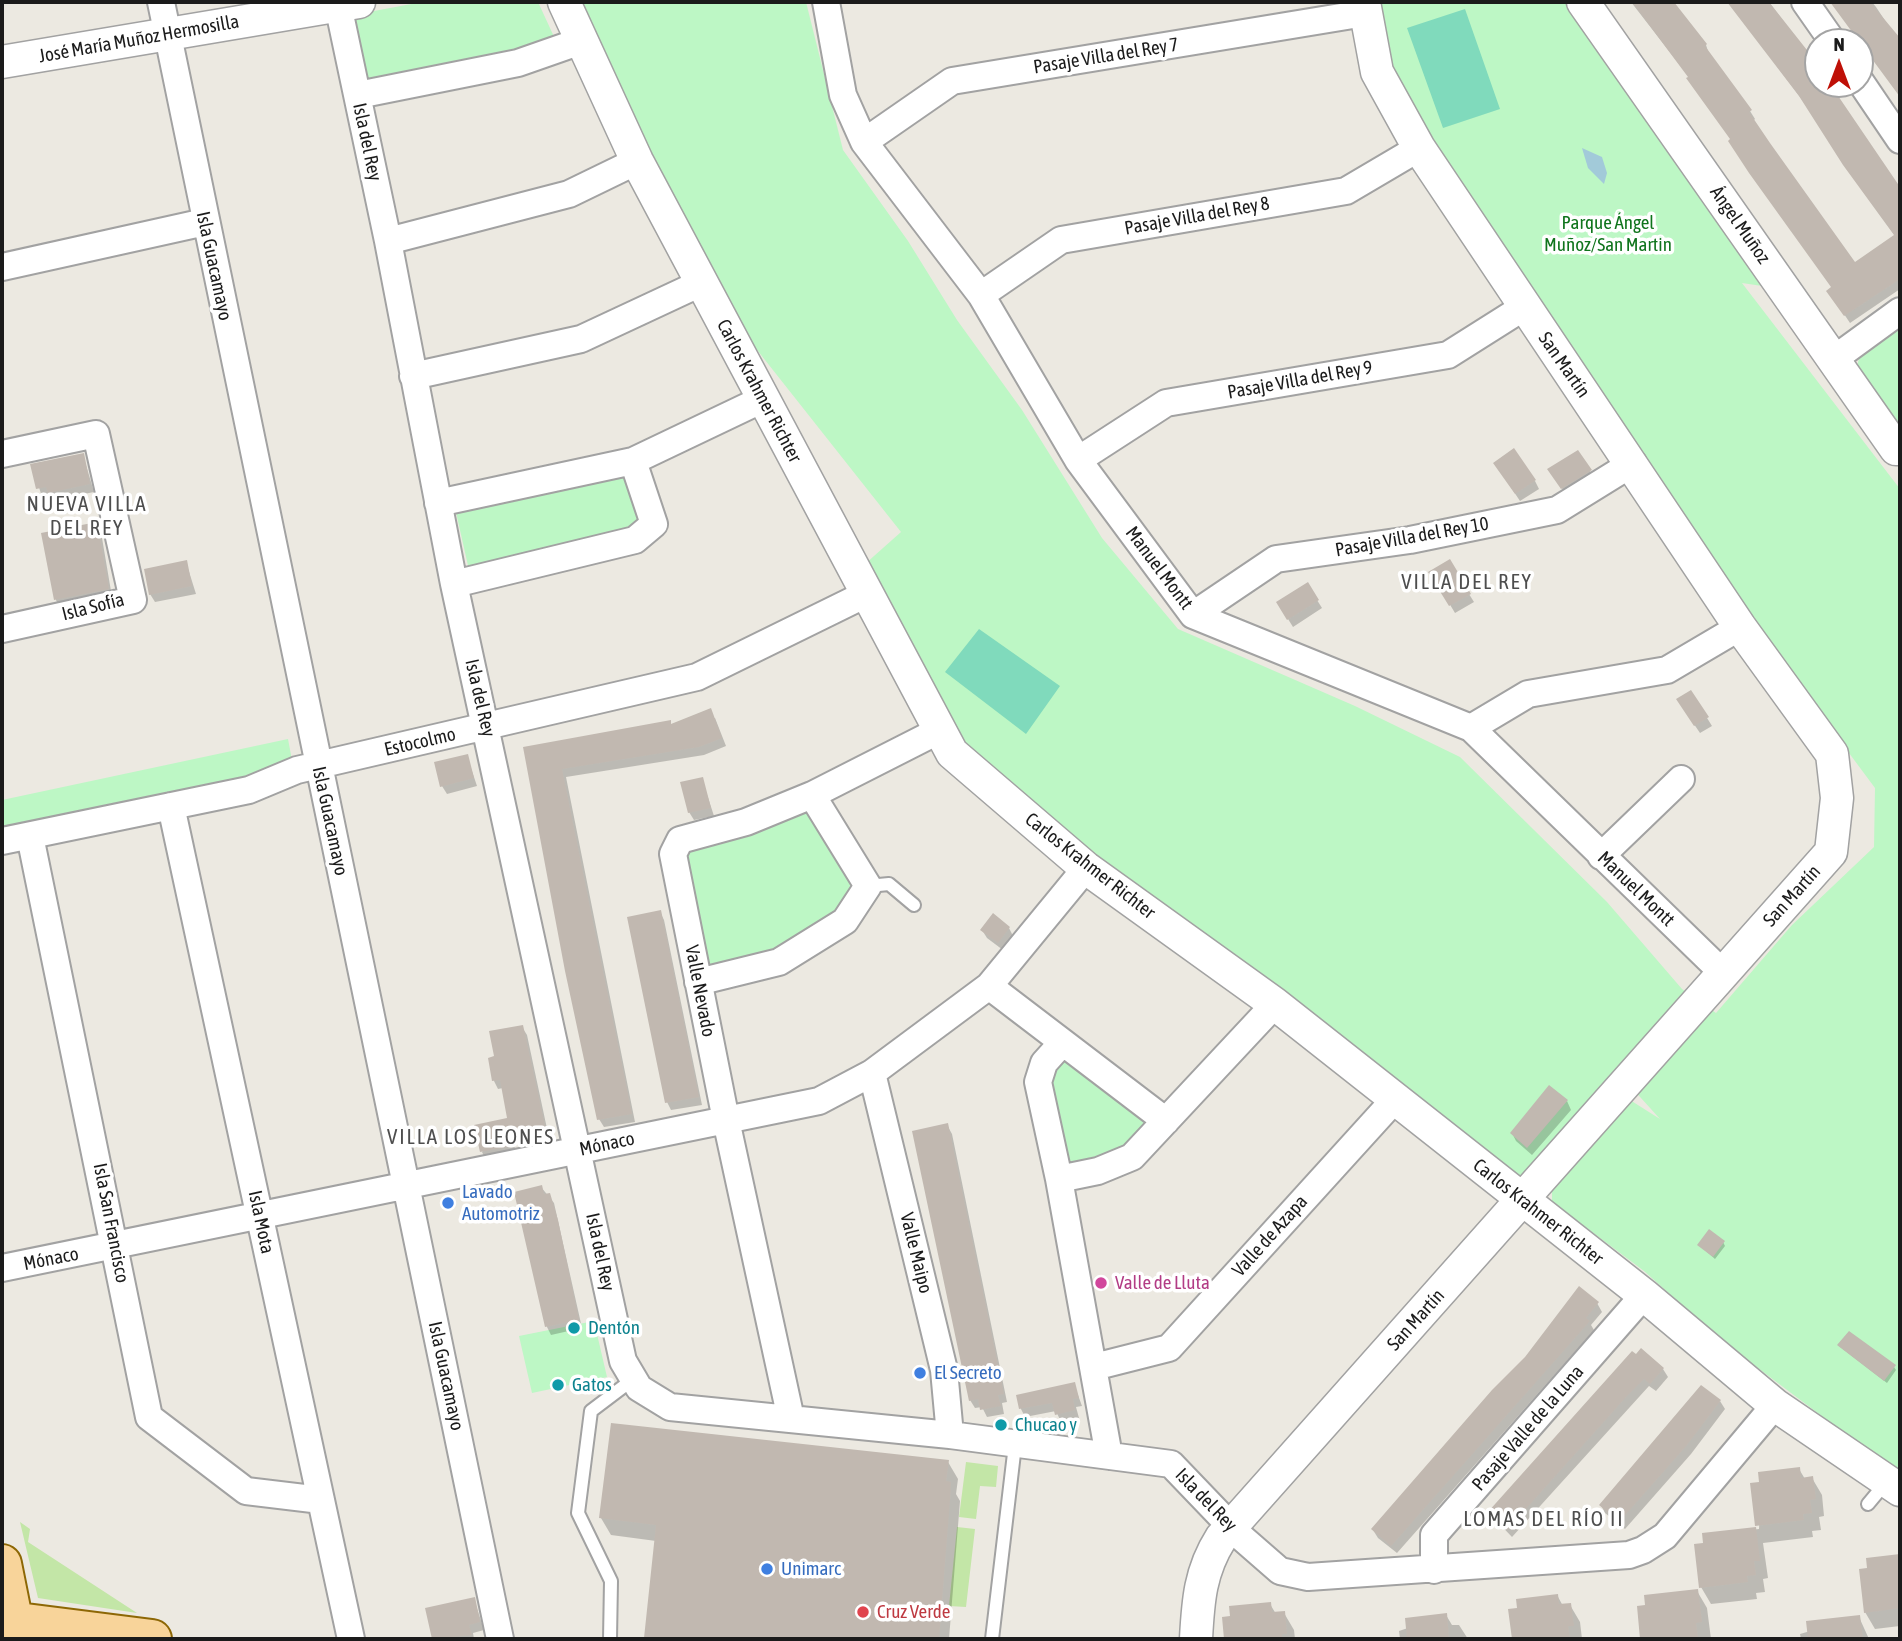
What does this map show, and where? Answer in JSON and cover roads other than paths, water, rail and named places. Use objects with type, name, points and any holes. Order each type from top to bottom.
[{"type":"main road","points":[[2,1564],[11,1627],[152,1639]]},
{"type":"street","name":"Isla Guacamayo","points":[[161,2],[500,1639]]},
{"type":"street","name":"Carlos Krahmer Richter","points":[[564,2],[637,161],[938,731],[953,753],[1086,868],[1275,1004],[1396,1098],[1644,1294],[1775,1405],[1894,1485]]},
{"type":"street","name":"Manuel Montt","points":[[826,2],[843,95],[864,142],[981,295],[1078,460],[1193,615],[1471,728],[1722,972]]},
{"type":"street","name":"Ángel Muñoz","points":[[1583,2],[1898,449]]},
{"type":"street","points":[[1805,2],[1823,28]]},
{"type":"street","name":"José María Muñoz Hermosilla","points":[[2,62],[349,4]]},
{"type":"street","name":"Isla del Rey","points":[[349,4],[358,95],[454,584],[623,1361],[632,1380],[648,1396],[670,1407],[950,1435],[1171,1464],[1280,1571],[1308,1577],[1629,1555],[1643,1550],[1665,1536],[1775,1405]]},
{"type":"street","name":"Pasaje Villa del Rey 7","points":[[864,142],[952,81],[1364,8]]},
{"type":"street","name":"San Martín","points":[[1196,1639],[1203,1571],[1211,1553],[1232,1525],[1831,852],[1837,798],[1832,754],[1740,627],[1633,463],[1524,307],[1419,148],[1377,72],[1364,8]]},
{"type":"street","points":[[358,95],[517,63],[581,41]]},
{"type":"street","points":[[1872,98],[1900,140]]},
{"type":"street","name":"Pasaje Villa del Rey 8","points":[[981,295],[1061,240],[1346,191],[1419,148]]},
{"type":"street","points":[[388,241],[569,194],[637,161]]},
{"type":"street","points":[[2,267],[205,222]]},
{"type":"street","points":[[413,376],[581,340],[701,284]]},
{"type":"street","name":"Pasaje Villa del Rey 9","points":[[1078,460],[1166,403],[1448,355],[1524,307]]},
{"type":"street","points":[[1834,359],[1900,311]]},
{"type":"street","points":[[438,503],[633,461],[763,399]]},
{"type":"street","name":"Isla Sofía","points":[[2,454],[96,433],[133,600],[2,629]]},
{"type":"street","points":[[454,584],[635,540],[654,524],[633,461]]},
{"type":"street","name":"Pasaje Villa del Rey 10","points":[[1193,615],[1276,559],[1410,540],[1558,510],[1633,463]]},
{"type":"street","name":"Estocolmo","points":[[2,841],[249,790],[297,770],[697,677],[866,594]]},
{"type":"street","points":[[1471,728],[1528,694],[1667,670],[1740,627]]},
{"type":"street","name":"Valle Nevado","points":[[792,1419],[726,1120],[673,854],[680,840],[746,822],[812,794],[938,731]]},
{"type":"street","points":[[1601,856],[1681,779]]},
{"type":"street","points":[[698,982],[779,962],[845,921],[868,886],[812,794]]},
{"type":"street","name":"Isla Mota","points":[[171,806],[351,1639]]},
{"type":"street","name":"Isla San Francisco","points":[[30,836],[149,1417],[246,1491],[321,1500]]},
{"type":"street","name":"Mónaco","points":[[2,1268],[819,1101],[872,1073],[989,986],[1086,868]]},
{"type":"street","points":[[989,986],[1167,1121]]},
{"type":"street","points":[[1059,1179],[1098,1171],[1132,1157],[1275,1004]]},
{"type":"street","points":[[1062,1043],[1044,1063],[1038,1083],[1059,1179],[1109,1456]]},
{"type":"street","name":"Valle Maipo","points":[[872,1073],[944,1370],[950,1435]]},
{"type":"street","name":"Valle de Azapa","points":[[1094,1367],[1169,1348],[1396,1098]]},
{"type":"street","name":"Pasaje Valle de la Luna","points":[[1434,1570],[1434,1535],[1644,1294]]},
{"type":"lane","points":[[868,886],[889,884],[914,905]]},
{"type":"lane","points":[[610,1639],[611,1581],[578,1513],[591,1411],[632,1380]]},
{"type":"lane","points":[[992,1639],[1015,1445]]},
{"type":"lane","points":[[1868,1504],[1894,1485]]},
{"type":"water","points":[[1582,148],[1602,157],[1607,173],[1604,184],[1588,168]]},
{"type":"place","name":"Lavado Automotriz","points":[[448,1203]]},
{"type":"place","name":"Valle de Lluta","points":[[1101,1283]]},
{"type":"place","name":"Dentón","points":[[574,1328]]},
{"type":"place","name":"El Secreto","points":[[920,1373]]},
{"type":"place","name":"Gatos","points":[[558,1385]]},
{"type":"place","name":"Chucao y","points":[[1001,1425]]},
{"type":"place","name":"Unimarc","points":[[767,1569]]},
{"type":"place","name":"Cruz Verde","points":[[863,1612]]},
{"type":"district","name":"NUEVA VILLA DEL REY","points":[[87,516]]},
{"type":"district","name":"VILLA DEL REY","points":[[1467,582]]},
{"type":"district","name":"VILLA LOS LEONES","points":[[471,1137]]},
{"type":"district","name":"LOMAS DEL RÍO II","points":[[1544,1519]]},
{"type":"park label","name":"Parque Ángel Muñoz/San Martin","points":[[1608,234]]}]
